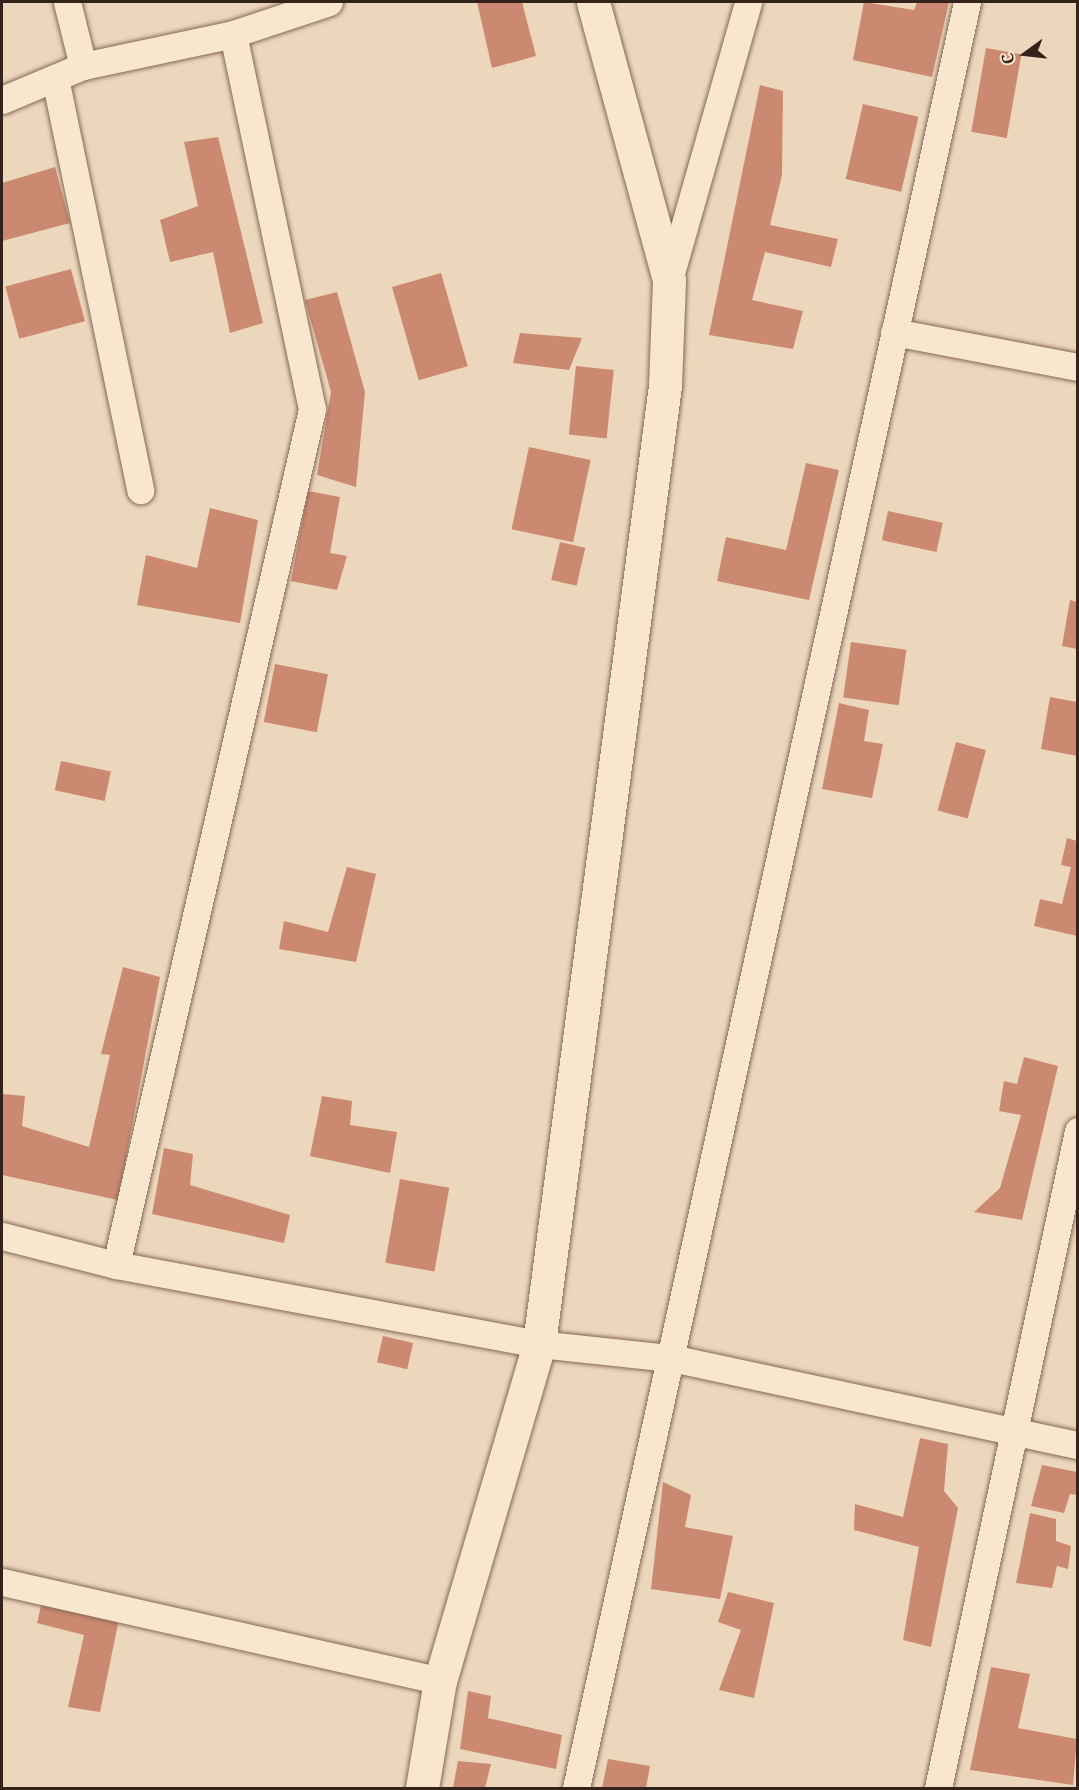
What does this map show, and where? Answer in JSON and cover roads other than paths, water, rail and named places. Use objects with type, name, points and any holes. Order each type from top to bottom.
[{"type":"street","points":[[67,2],[83,66]]},
{"type":"street","points":[[2,100],[83,66],[233,34],[329,2]]},
{"type":"street","points":[[593,2],[669,280]]},
{"type":"street","points":[[422,1788],[440,1681],[539,1344],[665,385],[669,280],[748,2]]},
{"type":"street","points":[[576,1788],[967,2]]},
{"type":"street","points":[[116,1265],[312,409],[233,34]]},
{"type":"street","points":[[55,78],[140,490]]},
{"type":"street","points":[[894,332],[1077,367]]},
{"type":"street","points":[[938,1788],[1077,1131]]},
{"type":"street","points":[[2,1236],[116,1265],[539,1344],[670,1358],[1077,1445]]},
{"type":"street","points":[[2,1582],[440,1681]]}]
